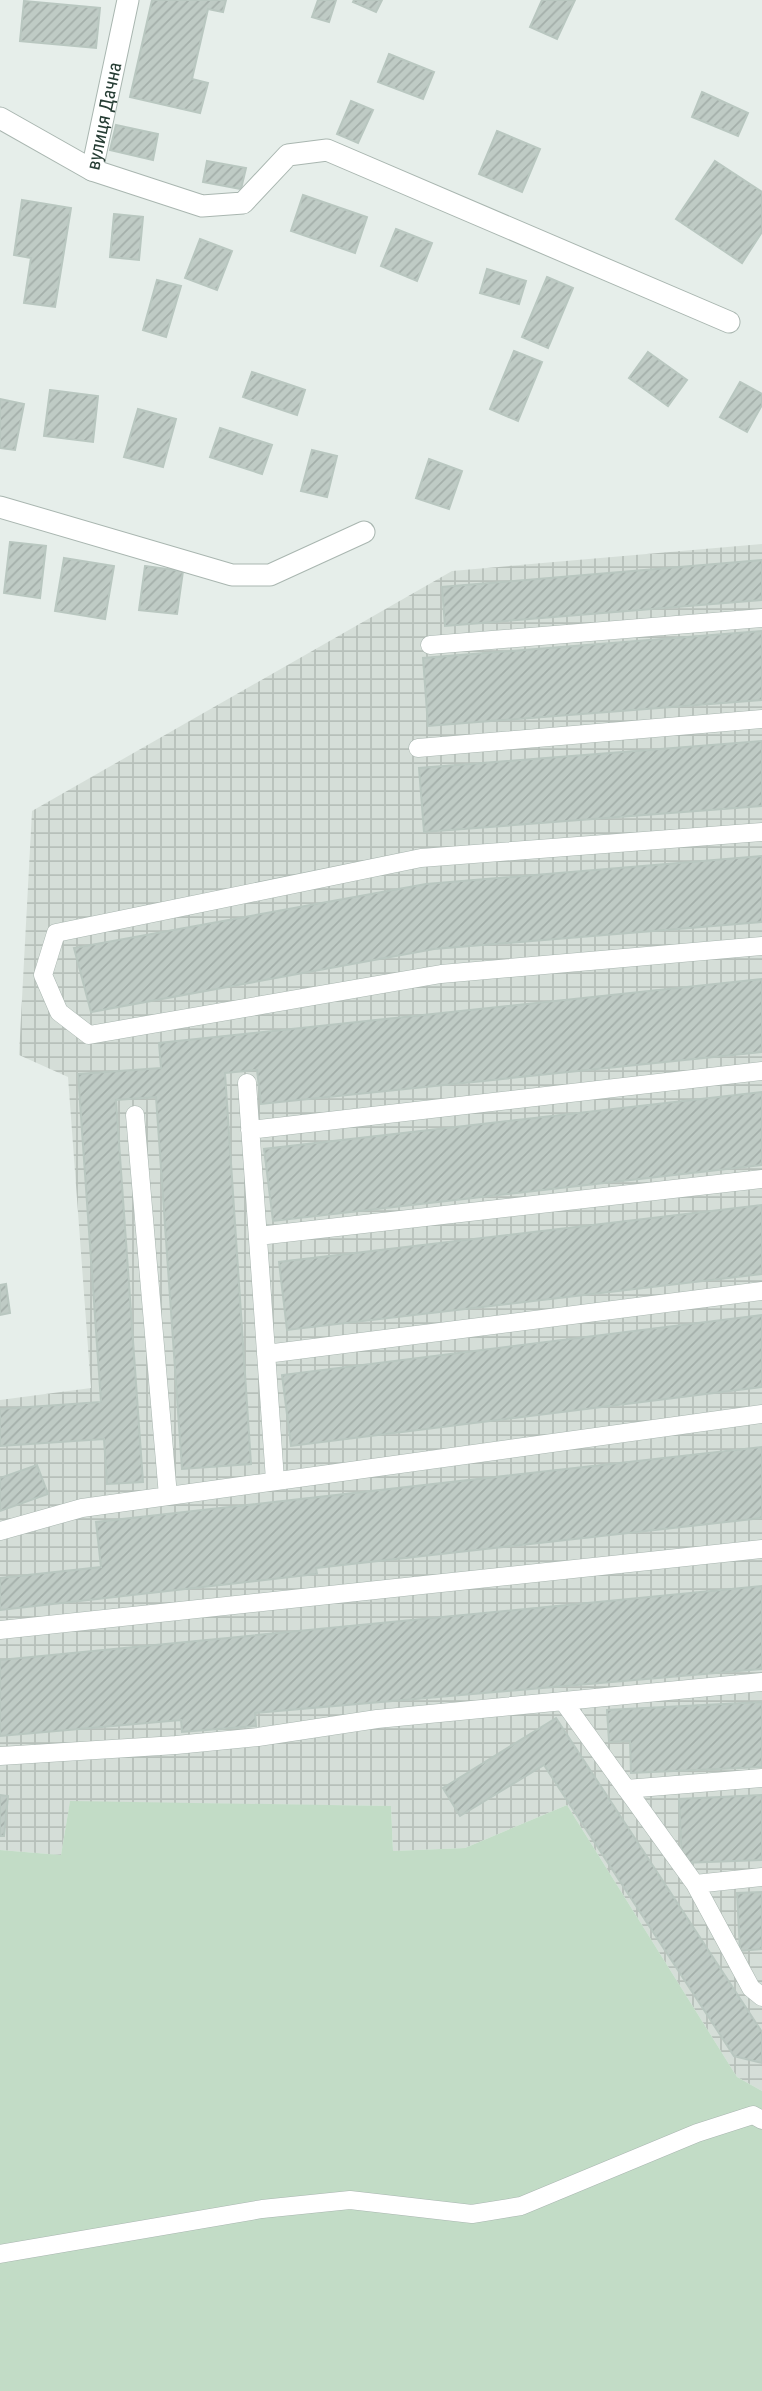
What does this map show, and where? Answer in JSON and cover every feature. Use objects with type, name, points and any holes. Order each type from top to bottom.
[{"type":"street","name":"вулиця Дачна","points":[[0,117],[92,170],[128,0]]},
{"type":"street","points":[[92,170],[202,206],[243,203],[288,155],[327,149],[729,322]]},
{"type":"street","points":[[0,507],[232,575],[270,575],[363,532]]},
{"type":"lane","points":[[429,645],[762,618]]},
{"type":"lane","points":[[418,748],[762,719]]},
{"type":"lane","points":[[762,832],[408,861],[56,933],[44,975],[59,1012],[89,1035],[441,974],[762,946]]},
{"type":"lane","points":[[250,1130],[762,1071]]},
{"type":"lane","points":[[247,1083],[275,1480]]},
{"type":"lane","points":[[135,1115],[168,1496]]},
{"type":"lane","points":[[258,1236],[762,1179]]},
{"type":"lane","points":[[266,1354],[762,1291]]},
{"type":"lane","points":[[0,1531],[82,1508],[762,1414]]},
{"type":"lane","points":[[0,1630],[762,1549]]},
{"type":"lane","points":[[0,1756],[217,1741],[377,1719],[762,1682]]},
{"type":"lane","points":[[563,1701],[695,1884],[751,1988],[762,1997]]},
{"type":"lane","points":[[626,1789],[762,1778]]},
{"type":"lane","points":[[695,1884],[762,1877]]},
{"type":"lane","points":[[0,2254],[262,2209],[350,2200],[472,2214],[521,2206],[697,2133],[753,2115],[762,2119]]},
{"type":"shaded area","points":[[762,544],[762,2091],[737,2077],[567,1805],[465,1848],[393,1851],[391,1806],[70,1802],[61,1855],[0,1850],[0,1400],[91,1388],[68,1077],[19,1055],[32,811],[452,571]]},
{"type":"green space","points":[[70,1801],[391,1806],[393,1851],[465,1848],[567,1805],[737,2077],[762,2091],[762,2391],[0,2391],[0,1850],[61,1855]]},
{"type":"building","points":[[152,0],[226,0],[223,12],[208,9],[192,79],[208,83],[200,113],[130,97]]},
{"type":"building","points":[[318,0],[336,0],[329,22],[312,17]]},
{"type":"building","points":[[382,0],[376,12],[353,2]]},
{"type":"building","points":[[542,0],[575,0],[557,39],[530,27]]},
{"type":"building","points":[[24,1],[100,8],[96,48],[20,41]]},
{"type":"building","points":[[389,54],[434,72],[423,99],[378,82]]},
{"type":"building","points":[[702,92],[748,113],[738,136],[692,117]]},
{"type":"building","points":[[351,101],[373,110],[358,143],[337,134]]},
{"type":"building","points":[[116,125],[158,134],[153,160],[110,150]]},
{"type":"building","points":[[497,131],[540,149],[522,192],[479,174]]},
{"type":"building","points":[[207,161],[246,168],[241,189],[203,182]]},
{"type":"building","points":[[715,161],[762,192],[762,232],[742,263],[676,219]]},
{"type":"building","points":[[303,195],[367,217],[355,253],[291,231]]},
{"type":"building","points":[[22,200],[71,208],[55,307],[24,303],[31,258],[14,255]]},
{"type":"building","points":[[114,214],[143,217],[139,260],[110,257]]},
{"type":"building","points":[[396,229],[432,243],[417,281],[381,266]]},
{"type":"building","points":[[200,239],[232,251],[217,290],[185,278]]},
{"type":"building","points":[[487,269],[526,281],[519,304],[480,293]]},
{"type":"building","points":[[547,277],[573,288],[548,348],[522,337]]},
{"type":"building","points":[[157,280],[181,286],[166,337],[143,330]]},
{"type":"building","points":[[514,351],[542,362],[518,421],[490,409]]},
{"type":"building","points":[[648,352],[687,380],[668,406],[629,378]]},
{"type":"building","points":[[252,372],[305,390],[297,415],[243,397]]},
{"type":"building","points":[[740,382],[762,394],[762,405],[747,432],[720,417]]},
{"type":"building","points":[[50,390],[98,396],[93,442],[44,436]]},
{"type":"building","points":[[0,399],[24,404],[15,450],[0,448]]},
{"type":"building","points":[[138,409],[176,419],[163,467],[124,457]]},
{"type":"building","points":[[220,428],[272,445],[262,474],[210,457]]},
{"type":"building","points":[[312,450],[337,456],[327,497],[301,491]]},
{"type":"building","points":[[429,459],[462,471],[449,509],[416,498]]},
{"type":"building","points":[[10,542],[46,546],[40,598],[4,593]]},
{"type":"building","points":[[64,558],[114,566],[105,619],[55,611]]},
{"type":"building","points":[[762,560],[762,600],[445,626],[442,587]]},
{"type":"building","points":[[145,566],[183,571],[177,614],[139,610]]},
{"type":"building","points":[[762,631],[762,700],[428,726],[423,658]]},
{"type":"building","points":[[762,741],[762,806],[424,832],[419,768]]},
{"type":"building","points":[[762,856],[762,922],[434,949],[91,1012],[74,948],[426,884]]},
{"type":"building","points":[[762,979],[762,1052],[261,1104],[257,1070],[225,1073],[251,1464],[182,1469],[156,1097],[116,1100],[143,1482],[107,1484],[104,1439],[0,1446],[0,1409],[101,1402],[78,1074],[161,1068],[159,1043]]},
{"type":"building","points":[[762,1092],[762,1165],[273,1221],[264,1149]]},
{"type":"building","points":[[762,1205],[762,1274],[287,1330],[279,1262]]},
{"type":"building","points":[[6,1284],[10,1313],[0,1315],[0,1285]]},
{"type":"building","points":[[762,1315],[762,1387],[291,1446],[282,1375]]},
{"type":"building","points":[[762,1447],[762,1518],[316,1568],[317,1574],[0,1610],[0,1578],[101,1567],[96,1522]]},
{"type":"building","points":[[37,1465],[48,1494],[0,1511],[0,1478]]},
{"type":"building","points":[[762,1586],[762,1669],[255,1713],[256,1726],[182,1732],[181,1720],[0,1736],[0,1660]]},
{"type":"building","points":[[762,1702],[762,1767],[631,1773],[630,1741],[609,1742],[607,1710]]},
{"type":"building","points":[[556,1718],[762,2032],[762,2063],[734,2056],[544,1765],[460,1816],[443,1788]]},
{"type":"building","points":[[0,1795],[8,1796],[4,1836],[0,1836]]},
{"type":"building","points":[[762,1795],[762,1860],[682,1863],[679,1799]]},
{"type":"building","points":[[762,1892],[762,1949],[740,1951],[737,1893]]}]
